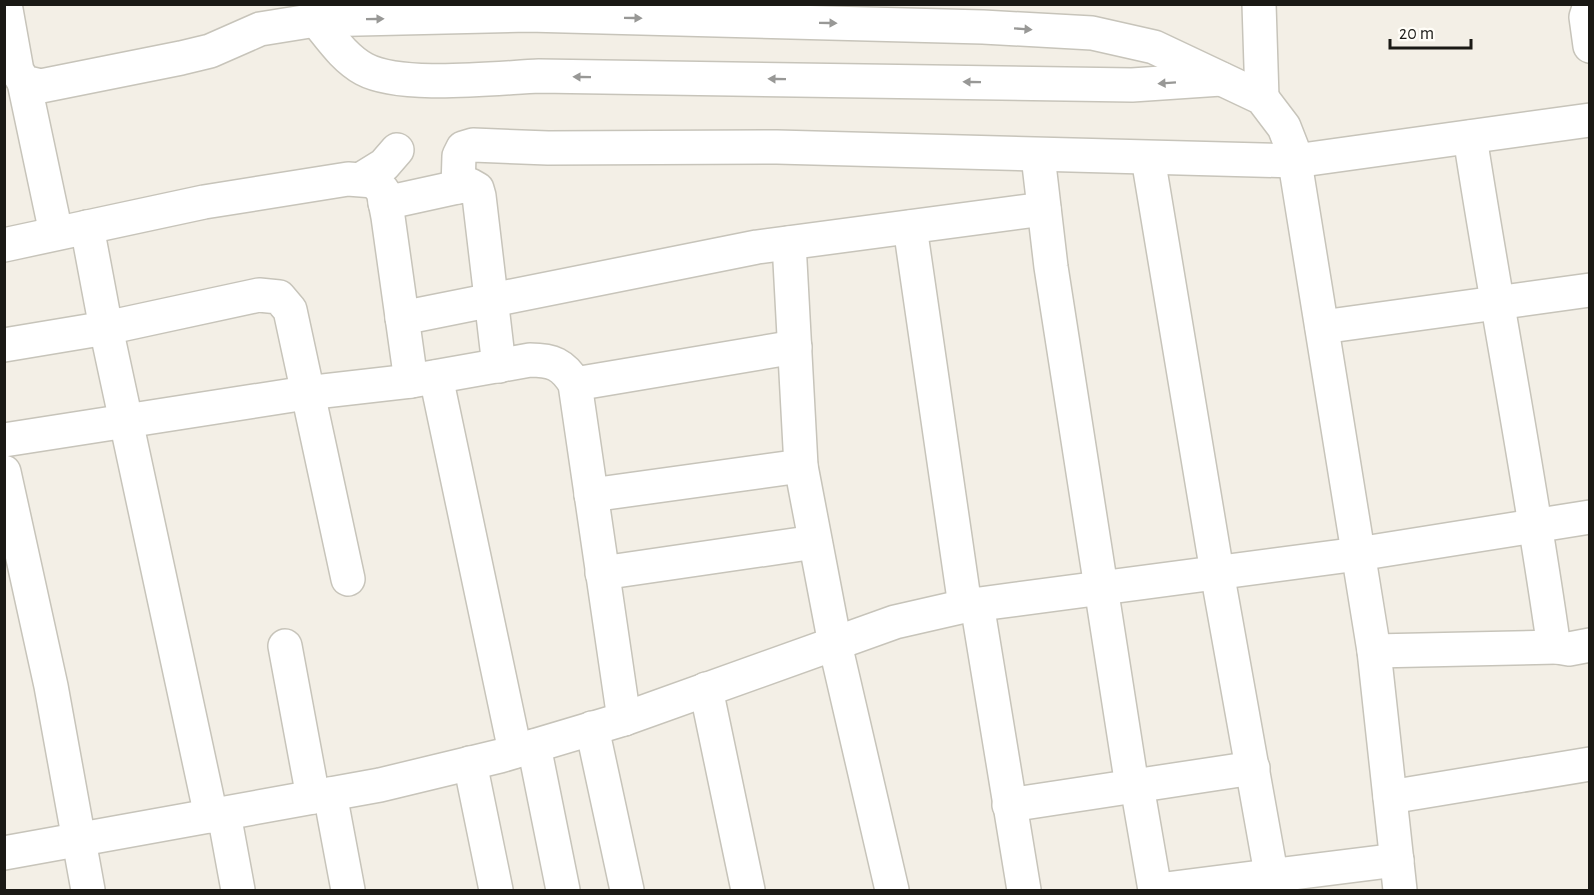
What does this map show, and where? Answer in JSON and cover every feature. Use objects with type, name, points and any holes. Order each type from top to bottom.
[{"type":"street","points":[[5,4],[17,71],[24,82],[56,233]]},
{"type":"street","points":[[1259,4],[1262,98]]},
{"type":"street","points":[[1590,5],[1586,17],[1590,46]]},
{"type":"street","points":[[24,82],[41,86],[80,80],[210,51],[271,26],[316,20],[528,15],[983,27],[1081,33],[1154,47],[1226,79],[1262,98],[1284,127],[1294,161],[1374,651],[1399,875],[1157,891],[1135,786],[1101,587],[1038,156]]},
{"type":"street","points":[[316,20],[344,54],[365,69],[386,77],[443,80],[539,76],[1132,86],[1226,79]]},
{"type":"street","points":[[458,187],[459,156],[463,148],[472,145],[548,148],[777,147],[1038,156],[1294,161],[1590,120]]},
{"type":"street","points":[[1470,137],[1496,303],[1537,525],[1553,641],[1557,647]]},
{"type":"street","points":[[4,245],[204,202],[363,178],[384,165],[397,150]]},
{"type":"street","points":[[1148,158],[1217,572],[1274,884]]},
{"type":"street","points":[[363,178],[374,181],[382,191],[402,318],[424,379],[563,891]]},
{"type":"street","points":[[385,203],[470,185],[477,189],[499,366]]},
{"type":"street","points":[[402,318],[789,243],[1044,209]]},
{"type":"street","points":[[87,227],[105,328],[218,815],[238,891]]},
{"type":"street","points":[[910,227],[971,605],[1024,891]]},
{"type":"street","points":[[789,243],[801,466],[835,644],[892,891]]},
{"type":"street","points":[[1322,327],[1590,290]]},
{"type":"street","points":[[4,345],[105,328],[259,295],[279,297],[290,310],[306,393],[348,579]]},
{"type":"street","points":[[575,384],[795,347]]},
{"type":"street","points":[[4,440],[306,393],[424,379],[530,360],[549,360],[566,369],[575,384],[624,719]]},
{"type":"street","points":[[591,495],[801,466]]},
{"type":"street","points":[[4,472],[51,686],[88,891]]},
{"type":"street","points":[[4,853],[322,796],[470,763],[624,719],[895,622],[971,605],[1358,554],[1590,518]]},
{"type":"street","points":[[602,573],[815,542]]},
{"type":"street","points":[[1374,651],[1557,647],[1569,649],[1590,645]]},
{"type":"street","points":[[285,646],[348,891]]},
{"type":"street","points":[[706,690],[748,891]]},
{"type":"street","points":[[592,728],[627,891]]},
{"type":"street","points":[[470,763],[496,891]]},
{"type":"street","points":[[1390,797],[1590,764]]},
{"type":"street","points":[[1009,805],[1253,768]]}]
